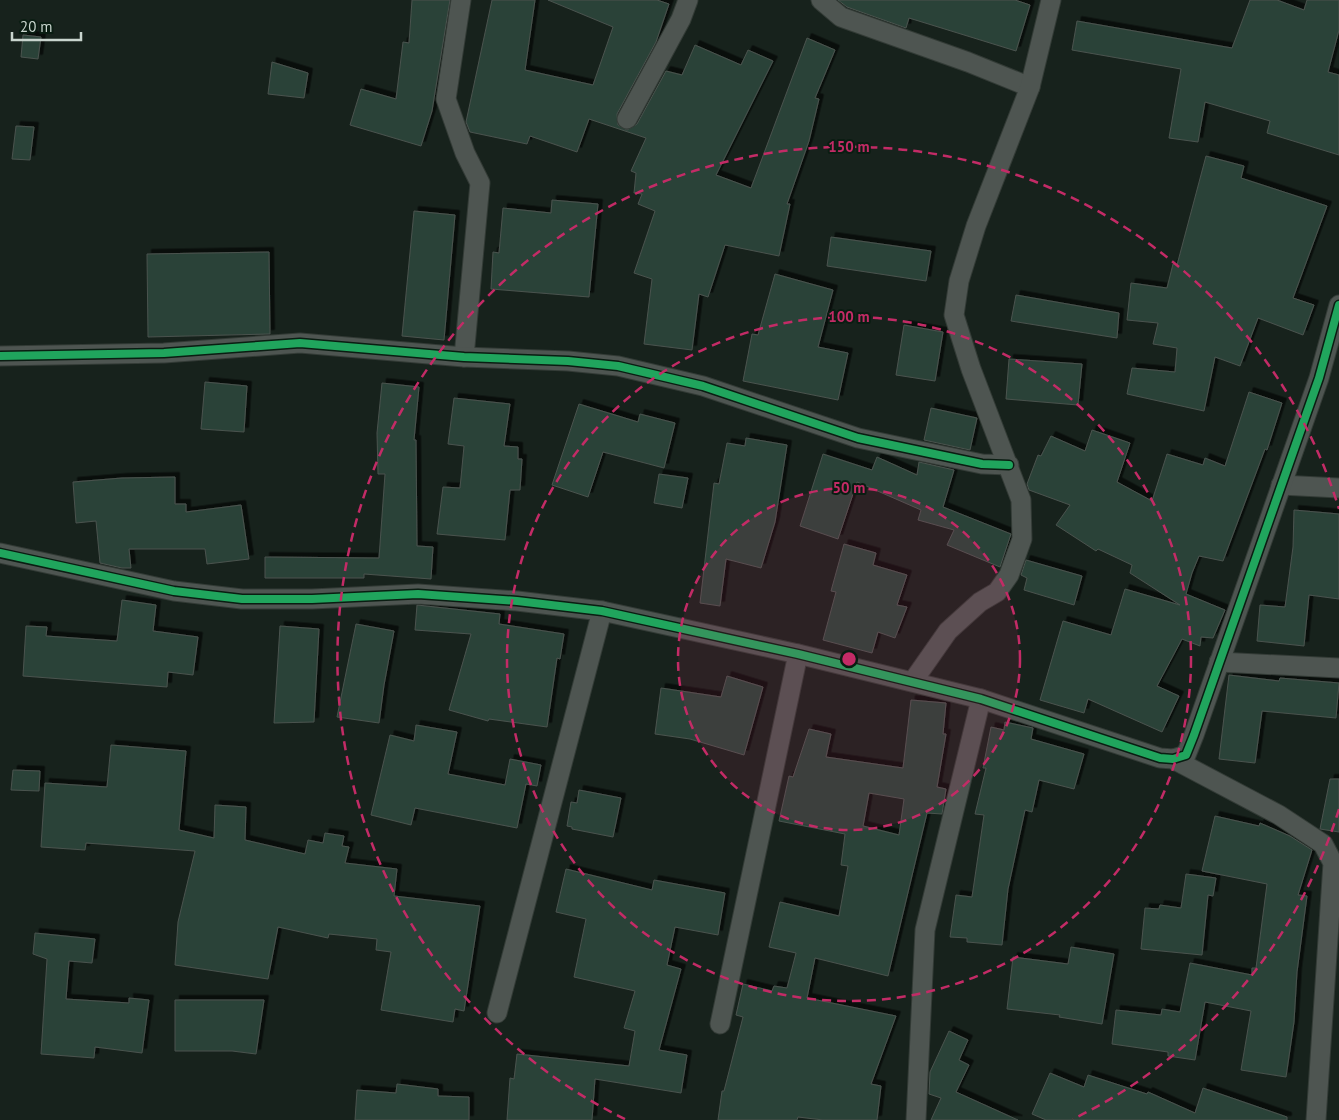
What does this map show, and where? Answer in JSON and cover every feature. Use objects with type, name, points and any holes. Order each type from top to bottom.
[{"type":"street","points":[[461,0],[446,99],[465,153],[480,183],[464,357]]},
{"type":"street","points":[[627,119],[680,19],[688,0]]},
{"type":"street","points":[[821,0],[841,17],[968,62],[1030,87]]},
{"type":"street","points":[[913,681],[948,631],[980,602],[996,592],[1009,575],[1022,539],[1021,500],[971,369],[954,315],[959,281],[976,226],[1030,87],[1051,0]]},
{"type":"street","points":[[0,553],[174,591],[242,599],[312,599],[418,594],[517,600],[602,611],[913,681],[981,699],[1160,758],[1173,759],[1186,755],[1319,378],[1339,305]]},
{"type":"street","points":[[0,356],[164,353],[300,343],[464,357],[568,360],[618,366],[703,386],[858,438],[982,464],[1009,465]]},
{"type":"street","points":[[1281,485],[1339,488]]},
{"type":"street","points":[[497,1013],[602,611]]},
{"type":"street","points":[[720,1024],[798,654]]},
{"type":"street","points":[[1219,662],[1339,668]]},
{"type":"street","points":[[916,1120],[925,930],[981,699]]},
{"type":"street","points":[[1173,759],[1279,816],[1323,844],[1333,863],[1335,894],[1316,1120]]},
{"type":"building","points":[[412,0],[450,0],[432,111],[421,146],[350,125],[361,89],[396,99],[403,42],[409,43]]},
{"type":"building","points":[[492,0],[535,0],[525,70],[593,85],[613,27],[548,0],[657,0],[669,4],[656,42],[617,114],[618,125],[627,130],[637,124],[666,71],[682,75],[695,45],[741,65],[748,50],[773,61],[716,175],[751,188],[807,38],[835,50],[815,98],[819,99],[809,141],[787,204],[790,204],[779,256],[725,245],[708,297],[699,294],[692,350],[644,344],[652,279],[634,273],[655,211],[638,204],[642,194],[634,193],[636,173],[631,171],[646,138],[589,119],[577,152],[530,136],[527,144],[470,132],[466,122]]},
{"type":"building","points":[[838,0],[1015,0],[1030,5],[1016,51],[909,18],[906,28],[847,7]]},
{"type":"building","points":[[1250,0],[1277,0],[1304,10],[1307,0],[1339,0],[1339,30],[1328,72],[1339,75],[1339,155],[1267,133],[1270,121],[1205,102],[1198,142],[1169,138],[1181,69],[1072,50],[1077,21],[1232,48]]},
{"type":"building","points":[[23,35],[41,37],[38,59],[21,57]]},
{"type":"building","points":[[272,62],[308,73],[304,98],[268,94]]},
{"type":"building","points":[[16,126],[34,127],[30,160],[12,159]]},
{"type":"building","points":[[1206,156],[1244,166],[1241,178],[1327,206],[1293,298],[1314,305],[1303,335],[1258,318],[1240,366],[1215,357],[1204,411],[1127,394],[1132,368],[1175,372],[1177,348],[1153,344],[1158,323],[1127,320],[1131,283],[1167,288],[1173,264],[1177,265]]},
{"type":"building","points":[[552,200],[598,204],[589,297],[491,289],[493,252],[499,253],[503,208],[551,213]]},
{"type":"building","points":[[414,211],[455,215],[444,340],[402,336]]},
{"type":"building","points":[[831,237],[931,251],[926,281],[827,266]]},
{"type":"building","points":[[269,252],[270,334],[148,337],[147,254]]},
{"type":"building","points":[[775,274],[833,290],[818,347],[848,353],[838,400],[743,381],[752,334],[758,335]]},
{"type":"building","points":[[1016,295],[1119,313],[1117,338],[1011,321]]},
{"type":"building","points":[[904,325],[943,332],[935,381],[896,375]]},
{"type":"building","points":[[1009,359],[1082,364],[1078,405],[1006,399]]},
{"type":"building","points":[[205,382],[247,386],[244,432],[201,429]]},
{"type":"building","points":[[382,383],[419,387],[414,440],[416,440],[417,546],[433,547],[431,579],[364,574],[364,578],[265,578],[265,557],[379,558],[385,474],[378,474],[377,433]]},
{"type":"building","points":[[1249,392],[1282,403],[1267,450],[1265,449],[1223,561],[1199,556],[1192,573],[1186,594],[1225,610],[1213,638],[1201,637],[1200,646],[1182,639],[1157,686],[1179,696],[1162,732],[1088,699],[1084,713],[1040,700],[1063,621],[1111,635],[1125,589],[1180,605],[1130,573],[1132,565],[1098,549],[1096,551],[1056,525],[1070,505],[1029,490],[1027,484],[1038,455],[1041,456],[1051,436],[1085,451],[1092,430],[1130,443],[1117,482],[1152,501],[1167,454],[1203,465],[1205,458],[1225,466]]},
{"type":"building","points":[[454,398],[510,404],[504,446],[518,447],[518,459],[522,459],[520,490],[510,490],[505,540],[437,534],[443,487],[460,488],[464,446],[448,444]]},
{"type":"building","points":[[579,404],[638,422],[640,414],[675,423],[664,468],[603,452],[588,497],[552,485]]},
{"type":"building","points":[[931,408],[977,418],[970,450],[924,440]]},
{"type":"building","points":[[746,438],[787,445],[775,522],[761,568],[726,559],[720,606],[700,603],[714,483],[719,484],[727,443],[745,446]]},
{"type":"building","points":[[823,454],[872,470],[877,457],[917,475],[919,462],[954,470],[943,507],[1011,534],[1000,567],[947,545],[954,530],[918,520],[921,510],[857,482],[838,539],[800,526]]},
{"type":"building","points":[[659,474],[688,478],[682,508],[654,503]]},
{"type":"building","points":[[175,477],[175,504],[186,504],[186,512],[241,505],[249,559],[207,564],[205,549],[129,549],[131,568],[100,563],[96,521],[76,523],[73,482],[122,478]]},
{"type":"building","points":[[1294,510],[1339,514],[1339,599],[1309,595],[1304,646],[1257,641],[1260,605],[1285,607],[1293,547]]},
{"type":"building","points":[[844,544],[876,553],[873,565],[907,575],[897,605],[907,607],[895,638],[878,632],[872,653],[823,640],[836,592],[831,591]]},
{"type":"building","points":[[1026,560],[1082,576],[1074,605],[1024,590],[1027,578],[1021,575]]},
{"type":"building","points":[[122,600],[156,605],[153,631],[198,637],[193,675],[168,672],[167,687],[23,676],[26,626],[47,627],[46,636],[117,641]]},
{"type":"building","points":[[417,605],[500,614],[499,624],[564,634],[560,659],[557,658],[547,727],[489,719],[488,721],[449,710],[471,634],[415,630]]},
{"type":"building","points":[[356,624],[394,631],[379,723],[337,717]]},
{"type":"building","points":[[280,626],[319,629],[314,722],[274,723]]},
{"type":"building","points":[[1229,675],[1279,681],[1280,678],[1339,683],[1336,718],[1262,711],[1255,763],[1219,759]]},
{"type":"building","points":[[727,676],[763,687],[744,755],[690,739],[655,734],[661,688],[721,697]]},
{"type":"building","points":[[911,700],[946,703],[943,734],[946,734],[937,787],[946,789],[942,814],[927,813],[888,976],[815,958],[807,998],[896,1016],[871,1084],[881,1086],[877,1120],[823,1120],[798,1117],[797,1120],[718,1120],[722,1091],[724,1091],[743,1017],[736,1015],[743,984],[772,991],[774,986],[787,988],[796,953],[769,947],[780,902],[839,916],[848,866],[841,865],[845,834],[779,821],[789,776],[793,777],[809,729],[831,734],[826,757],[903,768]],"holes":[[[869,793],[904,799],[899,835],[863,826]]]},
{"type":"building","points":[[1005,722],[1033,728],[1031,739],[1084,754],[1074,789],[1039,780],[1032,812],[1025,810],[1008,889],[1002,945],[967,942],[967,938],[950,937],[956,895],[972,897],[984,815],[975,814],[986,768],[983,768],[991,727],[1004,730]]},
{"type":"building","points":[[416,725],[457,732],[448,774],[505,785],[510,759],[541,765],[537,786],[526,784],[517,828],[415,808],[411,825],[371,815],[390,735],[414,741]]},
{"type":"building","points":[[111,745],[186,751],[179,830],[214,838],[215,805],[246,807],[245,840],[305,854],[308,840],[323,843],[325,833],[344,836],[342,846],[349,847],[345,863],[397,869],[394,896],[480,906],[464,1011],[455,1009],[453,1022],[381,1010],[391,952],[376,950],[377,939],[329,934],[328,938],[278,927],[268,979],[175,965],[178,922],[195,851],[86,843],[85,850],[41,847],[45,783],[107,787]]},
{"type":"building","points":[[13,770],[40,771],[39,791],[11,790]]},
{"type":"building","points":[[1330,779],[1339,779],[1339,832],[1320,829]]},
{"type":"building","points":[[579,790],[621,798],[613,837],[572,829],[572,827],[567,826],[571,802],[577,803]]},
{"type":"building","points":[[1215,816],[1259,826],[1260,823],[1290,836],[1312,850],[1298,895],[1307,896],[1297,972],[1294,1022],[1286,1077],[1241,1070],[1251,1011],[1205,1002],[1195,1060],[1168,1056],[1168,1052],[1112,1044],[1116,1010],[1161,1015],[1162,1009],[1180,1012],[1190,963],[1252,975],[1252,968],[1256,968],[1267,884],[1202,871]]},
{"type":"building","points":[[566,869],[652,890],[654,880],[725,893],[718,935],[675,927],[667,965],[681,969],[659,1050],[687,1055],[681,1093],[595,1079],[592,1120],[507,1120],[510,1078],[514,1079],[517,1054],[629,1066],[635,1031],[624,1028],[635,991],[574,977],[586,919],[556,912]]},
{"type":"building","points":[[1186,874],[1216,878],[1213,896],[1208,895],[1202,955],[1141,949],[1145,908],[1159,909],[1160,905],[1181,908]]},
{"type":"building","points":[[35,933],[95,939],[92,963],[69,961],[66,999],[129,1003],[129,998],[149,1000],[142,1053],[95,1047],[94,1058],[41,1054],[47,959],[33,954]]},
{"type":"building","points":[[1071,947],[1114,954],[1102,1024],[1059,1017],[1060,1015],[1007,1009],[1013,957],[1068,964]]},
{"type":"building","points":[[175,1000],[264,1000],[256,1054],[232,1051],[175,1051]]},
{"type":"building","points":[[949,1031],[968,1040],[959,1060],[969,1065],[956,1092],[1018,1120],[931,1120],[941,1098],[929,1094],[930,1072]]},
{"type":"building","points":[[1050,1073],[1084,1087],[1088,1075],[1147,1094],[1148,1092],[1195,1113],[1203,1088],[1287,1117],[1287,1120],[1046,1120],[1032,1114]]},
{"type":"building","points":[[397,1084],[438,1089],[438,1096],[469,1097],[469,1120],[355,1120],[357,1090],[396,1093]]},
{"type":"cycle path","points":[[0,553],[174,591],[242,599],[312,599],[418,594],[517,601],[602,611],[798,654],[981,699],[1160,758],[1173,759],[1186,755],[1194,735],[1319,378],[1339,305]]},
{"type":"cycle path","points":[[0,356],[164,353],[300,343],[464,357],[568,361],[618,366],[703,386],[858,438],[982,464],[1009,465]]}]
